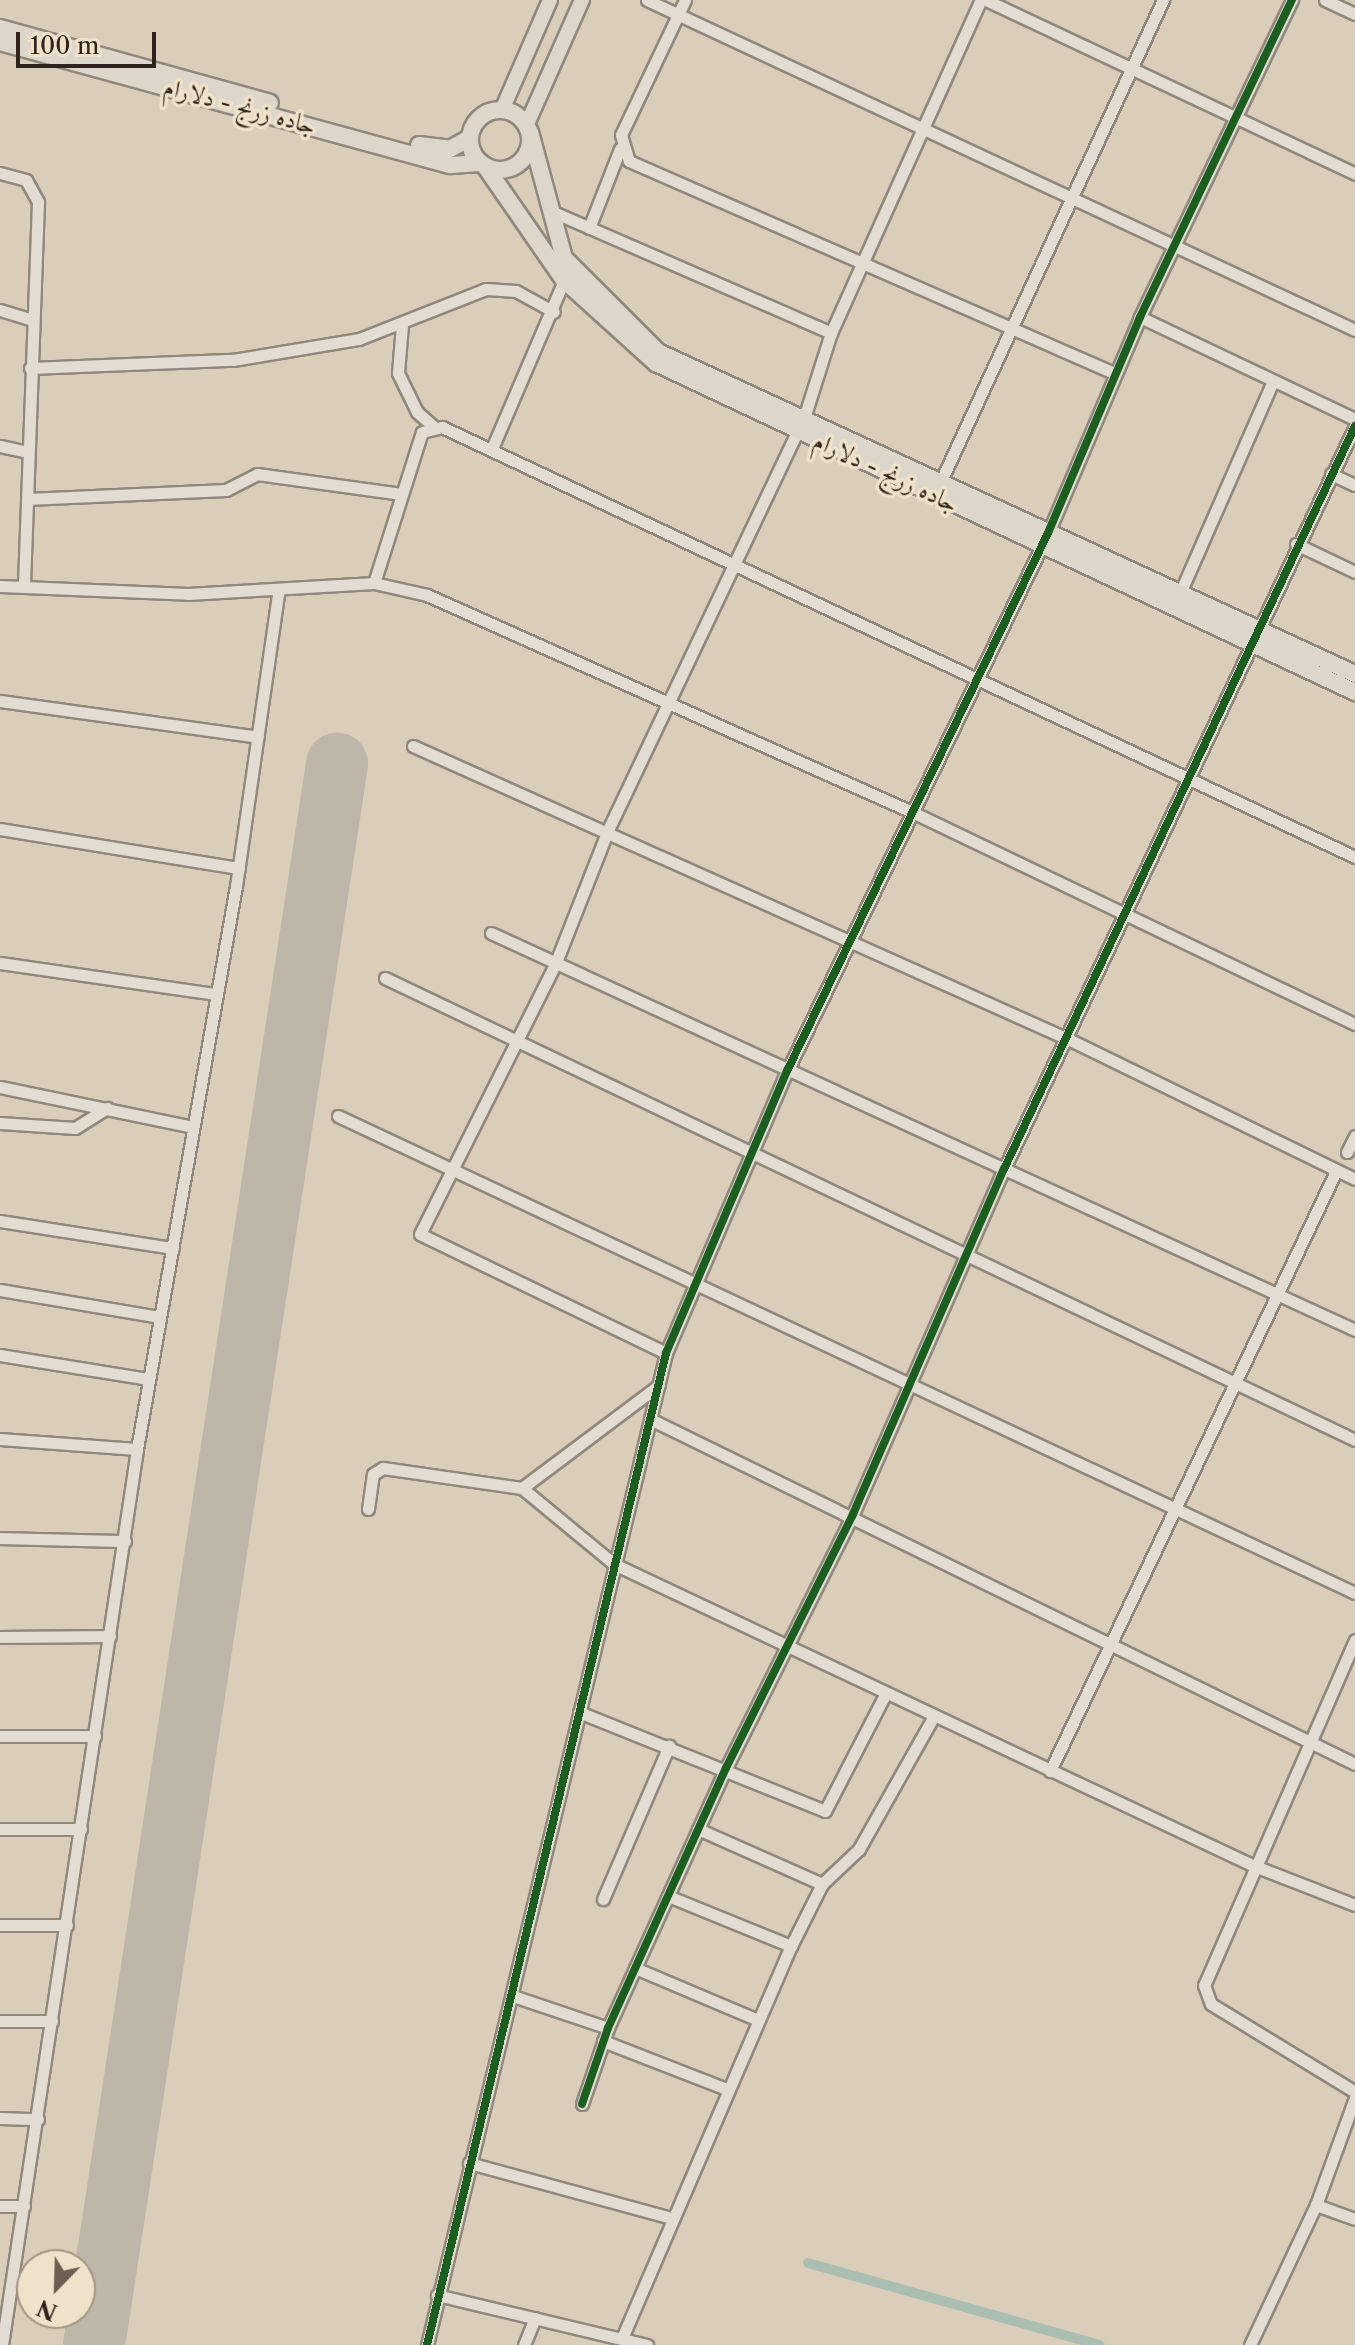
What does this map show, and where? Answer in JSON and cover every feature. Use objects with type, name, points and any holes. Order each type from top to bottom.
[{"type":"highway","name":"جاده زرنج - دلارام","points":[[0,28],[425,147],[450,149],[470,138]]},
{"type":"highway","name":"جاده زرنج - دلارام","points":[[0,42],[451,165],[483,165],[564,280],[656,363],[940,483],[1045,539],[1180,593],[1355,692]]},
{"type":"highway","points":[[502,110],[528,128],[519,164],[483,165],[470,138],[484,114],[502,110]]},
{"type":"highway","name":"جاده زرنج - دلارام","points":[[528,128],[564,258],[640,337],[801,424],[1260,639],[1355,674]]},
{"type":"main road","points":[[502,110],[550,0]]},
{"type":"main road","points":[[528,128],[582,0]]},
{"type":"street","points":[[647,0],[925,133],[1073,195],[1175,247],[1355,330]]},
{"type":"street","points":[[589,228],[685,0]]},
{"type":"street","points":[[666,1353],[421,1237],[450,1171],[556,962],[608,830],[801,424],[831,333],[925,133],[983,0],[1355,174]]},
{"type":"street","points":[[940,483],[1008,328],[1163,0]]},
{"type":"street","points":[[427,2345],[666,1353],[755,1152],[788,1069],[975,677],[1045,539],[1114,373],[1292,0]]},
{"type":"street","points":[[1325,0],[1355,14]]},
{"type":"street","points":[[620,149],[629,161],[1114,373]]},
{"type":"street","points":[[0,173],[35,187],[24,585]]},
{"type":"street","points":[[551,211],[831,333]]},
{"type":"street","points":[[493,446],[554,312],[564,280]]},
{"type":"street","points":[[30,368],[233,360],[402,325],[486,289],[516,291],[554,312]]},
{"type":"street","points":[[0,310],[29,319]]},
{"type":"street","points":[[1140,317],[1272,383],[1355,419]]},
{"type":"street","points":[[402,325],[398,373],[417,412],[433,426],[493,446],[736,565],[1355,857]]},
{"type":"street","points":[[1180,593],[1272,383]]},
{"type":"street","points":[[374,583],[422,432],[433,426]]},
{"type":"street","points":[[582,2104],[608,2028],[726,1768],[853,1514],[906,1385],[970,1252],[1004,1169],[1068,1039],[1125,912],[1192,782],[1260,639],[1296,544],[1355,426]]},
{"type":"street","points":[[0,446],[28,452]]},
{"type":"street","points":[[27,499],[226,490],[257,474],[402,494]]},
{"type":"street","points":[[1331,474],[1355,485]]},
{"type":"street","points":[[1296,544],[1355,572]]},
{"type":"street","points":[[0,586],[278,593],[374,583],[427,595],[912,812],[1355,1024]]},
{"type":"street","points":[[2,2345],[137,1449],[173,1248],[189,1126],[239,868],[278,593]]},
{"type":"street","points":[[0,701],[258,737]]},
{"type":"street","points":[[413,746],[608,830],[1068,1039],[1355,1179]]},
{"type":"street","points":[[0,829],[239,868]]},
{"type":"street","points":[[491,933],[1355,1330]]},
{"type":"street","points":[[0,963],[216,994]]},
{"type":"street","points":[[385,978],[970,1252],[1355,1440]]},
{"type":"street","points":[[0,1087],[189,1126]]},
{"type":"street","points":[[0,1123],[75,1128],[107,1108]]},
{"type":"street","points":[[338,1116],[1355,1593]]},
{"type":"street","points":[[1347,1152],[1355,1136]]},
{"type":"street","points":[[1050,1771],[1336,1171]]},
{"type":"street","points":[[0,1221],[173,1248]]},
{"type":"street","points":[[0,1290],[159,1317]]},
{"type":"street","points":[[0,1355],[149,1379]]},
{"type":"street","points":[[522,1488],[659,1385]]},
{"type":"street","points":[[650,1419],[1113,1641],[1355,1764]]},
{"type":"street","points":[[0,1439],[137,1449]]},
{"type":"street","points":[[368,1509],[373,1474],[383,1468],[522,1488],[614,1564],[1252,1865],[1355,1905]]},
{"type":"street","points":[[0,1538],[125,1541]]},
{"type":"street","points":[[0,1637],[110,1636]]},
{"type":"street","points":[[1250,2345],[1316,2205],[1355,2095],[1204,1996],[1252,1865],[1355,1640]]},
{"type":"street","points":[[579,1712],[831,1810],[886,1693]]},
{"type":"street","points":[[622,2338],[724,2088],[822,1884],[859,1849],[934,1716]]},
{"type":"street","points":[[0,1736],[95,1736]]},
{"type":"street","points":[[603,1899],[669,1746]]},
{"type":"street","points":[[0,1829],[81,1829]]},
{"type":"street","points":[[698,1829],[822,1884]]},
{"type":"street","points":[[668,1896],[791,1946]]},
{"type":"street","points":[[0,1925],[67,1925]]},
{"type":"street","points":[[635,1968],[756,2019]]},
{"type":"street","points":[[513,1996],[608,2028]]},
{"type":"street","points":[[0,2021],[52,2021]]},
{"type":"street","points":[[603,2041],[724,2088]]},
{"type":"street","points":[[0,2118],[38,2119]]},
{"type":"street","points":[[469,2163],[671,2218]]},
{"type":"street","points":[[1316,2205],[1355,2219]]},
{"type":"street","points":[[0,2206],[24,2206]]},
{"type":"street","points":[[437,2295],[647,2345]]},
{"type":"street","points":[[524,2345],[535,2318]]},
{"type":"waterway","points":[[808,2263],[1100,2345]]},
{"type":"runway","points":[[94,2345],[337,764]]},
{"type":"cycle path","points":[[427,2345],[666,1353],[788,1069],[1048,533],[1140,317],[1292,0]]},
{"type":"cycle path","points":[[582,2104],[608,2028],[726,1768],[853,1514],[1004,1169],[1355,426]]}]
